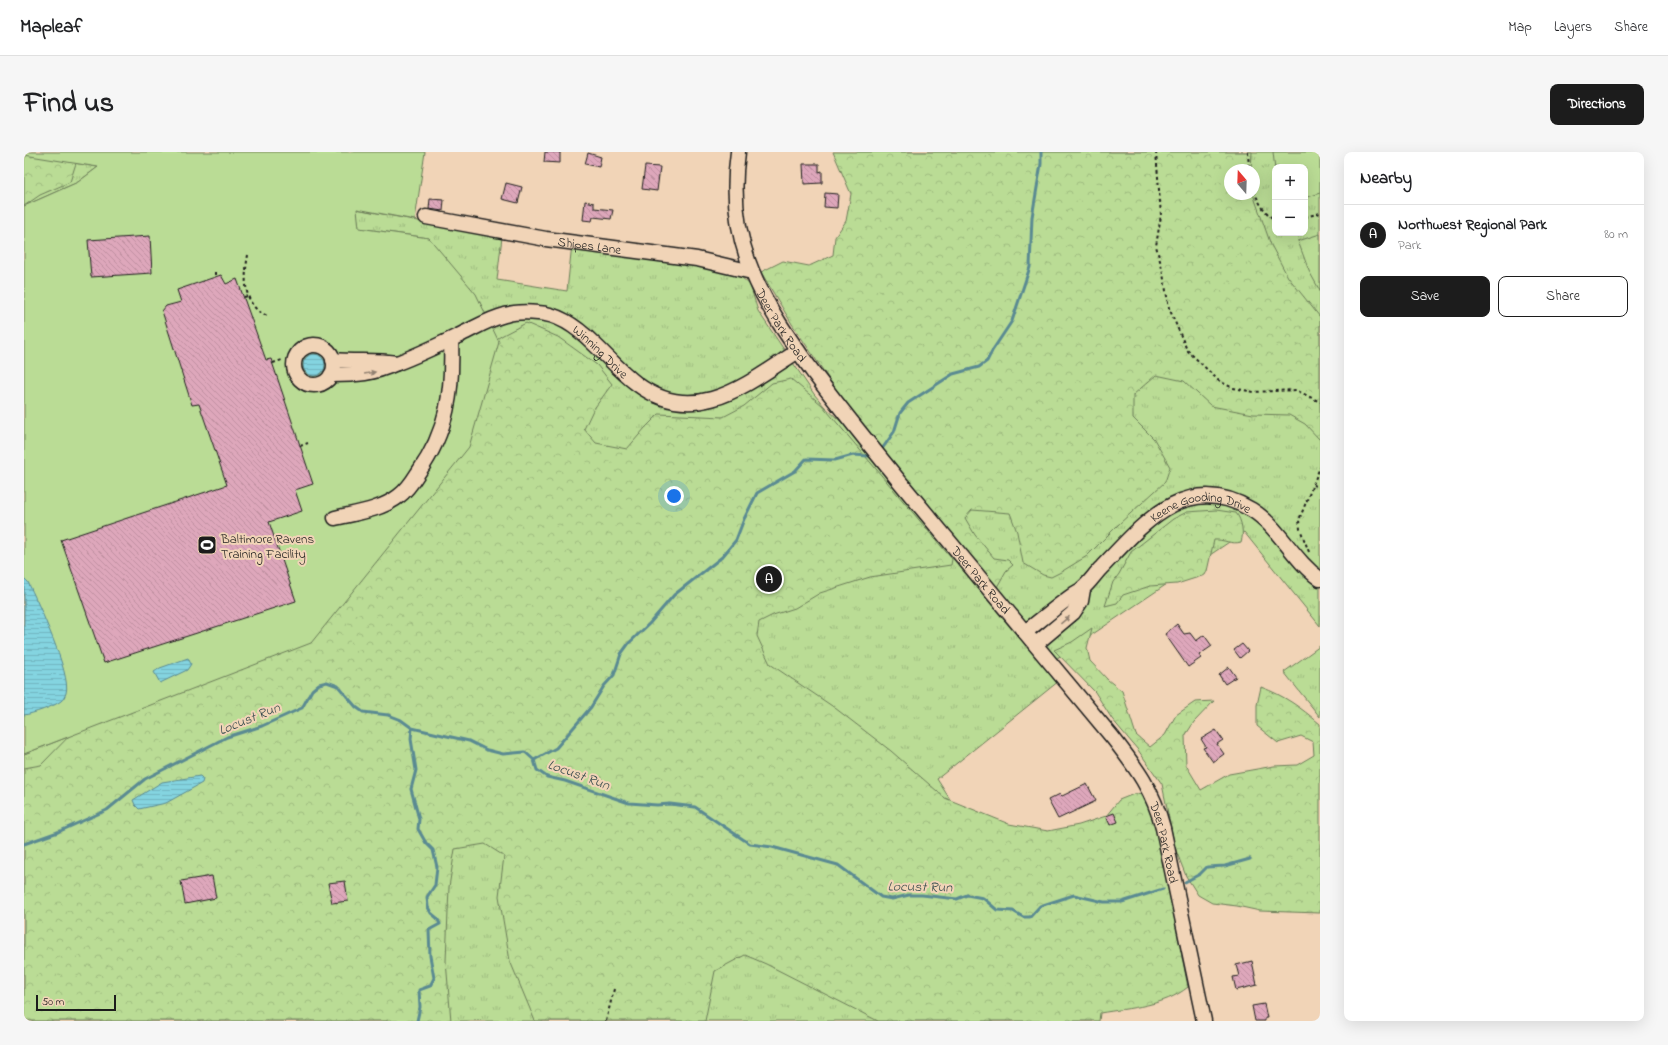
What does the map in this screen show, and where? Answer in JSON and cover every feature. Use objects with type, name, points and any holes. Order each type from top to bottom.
[{"type":"street","name":"Deer Park Road","points":[[738,152],[735,182],[736,213],[741,240],[752,272],[770,308],[798,350],[875,452],[1125,753],[1142,776],[1152,794],[1167,844],[1204,1021]]},
{"type":"street","name":"Shipes Lane","points":[[426,217],[546,239],[697,259],[752,272]]},
{"type":"street","name":"Winning Drive","points":[[331,375],[351,375],[380,371],[430,350],[505,315],[540,313],[554,316],[570,323],[629,378],[647,391],[669,400],[694,403],[712,400],[730,393],[798,350]]},
{"type":"street","points":[[335,518],[382,506],[399,496],[428,458],[438,438],[446,415],[450,389],[451,340]]},
{"type":"street","points":[[314,345],[326,349],[333,360],[333,370],[331,375],[322,384],[309,385],[303,382],[298,378],[293,366],[297,354],[308,346],[314,345]]},
{"type":"street","name":"Winning Drive","points":[[333,360],[397,363]]},
{"type":"street","name":"Keene Gooding Drive","points":[[1025,632],[1074,594],[1083,589],[1101,568],[1153,517],[1170,505],[1191,498],[1223,498],[1254,511],[1269,525],[1303,565],[1320,579]]},
{"type":"street","name":"Keene Gooding Drive","points":[[1036,644],[1073,613],[1081,601],[1083,589]]},
{"type":"path","points":[[1156,152],[1161,215],[1156,246],[1162,268],[1169,308],[1187,350],[1219,381],[1233,388],[1254,392],[1296,390],[1320,402]]},
{"type":"path","points":[[1248,152],[1249,164]]},
{"type":"path","points":[[1258,200],[1263,209],[1272,218]]},
{"type":"path","points":[[1308,216],[1320,212]]},
{"type":"path","points":[[248,255],[244,278],[248,296],[255,307],[268,316]]},
{"type":"path","points":[[215,272],[215,277]]},
{"type":"path","points":[[244,297],[248,296]]},
{"type":"path","points":[[273,363],[282,360]]},
{"type":"path","points":[[300,446],[308,443]]},
{"type":"path","points":[[1312,558],[1300,529],[1299,520],[1320,467]]},
{"type":"path","points":[[1313,485],[1320,487]]},
{"type":"path","points":[[606,1021],[614,989]]},
{"type":"green space","points":[[24,152],[77,160],[70,182],[40,195],[24,206]]},
{"type":"green space","name":"Baltimore Ravens Training Facility","points":[[24,152],[425,152],[415,220],[357,209],[359,228],[429,238],[476,294],[499,342],[469,447],[311,643],[24,754],[24,206],[78,182],[98,167],[24,155]]},
{"type":"green space","points":[[833,152],[1252,152],[1251,164],[1224,164],[1224,200],[1255,200],[1271,245],[1288,277],[1320,317],[1320,440],[1305,424],[1289,415],[1253,414],[1211,406],[1184,381],[1156,375],[1133,395],[1133,418],[1154,439],[1170,467],[1165,482],[1087,556],[1051,577],[1043,575],[1023,563],[1017,532],[1010,513],[972,510],[965,518],[975,535],[994,558],[1008,560],[1013,565],[1006,571],[997,587],[874,441],[847,406],[792,324],[761,272],[783,261],[809,266],[833,255],[835,237],[846,221],[851,194]]},
{"type":"green space","points":[[858,152],[1320,152],[1320,626],[1244,532],[1047,665],[1059,681],[937,779],[1092,1021],[24,1021],[24,754],[311,643],[429,238],[359,228],[356,209],[502,237],[497,280],[567,291],[572,244],[703,267],[739,275],[750,285],[758,311],[814,394],[824,406],[852,432]]},
{"type":"green space","points":[[1273,152],[1320,152],[1320,193],[1308,197],[1308,164],[1274,164]]},
{"type":"green space","points":[[24,155],[98,167],[78,182],[24,206]]},
{"type":"green space","points":[[1320,234],[1320,291],[1309,271],[1298,241]]},
{"type":"green space","points":[[526,323],[558,337],[597,365],[612,384],[593,410],[584,429],[596,443],[627,449],[659,414],[723,417],[744,406],[772,383],[791,379],[822,405],[952,559],[951,565],[870,577],[820,593],[795,608],[773,615],[759,622],[757,636],[770,664],[835,708],[891,751],[945,798],[1009,824],[1048,831],[1079,825],[1106,816],[1119,800],[1134,794],[1142,793],[1149,805],[1160,845],[1188,987],[1169,998],[1158,1002],[1135,1008],[1100,1013],[1099,1021],[878,1021],[766,964],[745,955],[715,971],[705,1021],[535,1021],[510,961],[499,896],[504,856],[485,844],[455,849],[449,887],[446,961],[451,1021],[24,1021],[24,768],[41,765],[77,728],[477,351]]},
{"type":"green space","points":[[1216,510],[1236,513],[1241,523],[1242,539],[1241,542],[1238,543],[1214,540],[1205,575],[1177,584],[1150,586],[1123,595],[1117,603],[1105,606],[1113,582],[1131,552],[1173,519],[1187,512]]},
{"type":"green space","points":[[1092,628],[1087,648],[1090,661],[1108,680],[1122,691],[1136,735],[1150,747],[1165,735],[1176,715],[1195,702],[1214,701],[1194,722],[1185,736],[1186,765],[1201,790],[1229,774],[1274,766],[1297,765],[1314,755],[1313,742],[1301,736],[1278,743],[1257,726],[1257,705],[1261,687],[1292,702],[1320,724],[1320,913],[1260,911],[1212,903],[1198,895],[1186,876],[1175,848],[1162,784],[1138,750],[1112,719],[1095,692],[1054,650],[1072,642]]},
{"type":"green space","points":[[1320,646],[1320,717],[1284,672]]},
{"type":"water","points":[[314,354],[322,357],[325,365],[322,373],[314,376],[306,373],[303,365],[306,357]]},
{"type":"water","points":[[24,578],[28,582],[53,638],[64,671],[66,693],[62,700],[54,705],[43,710],[24,715]]},
{"type":"water","points":[[188,658],[191,664],[187,670],[160,683],[154,672],[160,668]]},
{"type":"water","points":[[200,776],[203,779],[202,783],[166,803],[139,809],[135,805],[133,800],[162,782]]},
{"type":"building","points":[[545,152],[560,152],[560,163],[544,162]]},
{"type":"building","points":[[588,153],[601,157],[599,167],[585,164]]},
{"type":"building","points":[[803,164],[819,164],[819,172],[822,171],[822,183],[804,184]]},
{"type":"building","points":[[645,166],[660,167],[657,191],[642,189]]},
{"type":"building","points":[[506,183],[522,187],[518,203],[502,199]]},
{"type":"building","points":[[825,193],[838,194],[837,208],[824,207]]},
{"type":"building","points":[[430,199],[444,200],[443,211],[429,209]]},
{"type":"building","points":[[585,201],[594,203],[594,208],[613,210],[611,219],[593,217],[592,221],[583,220]]},
{"type":"building","points":[[150,236],[152,273],[91,277],[88,240]]},
{"type":"building","points":[[221,275],[226,284],[237,279],[266,360],[271,359],[313,484],[295,490],[302,511],[269,522],[296,601],[104,663],[61,540],[227,485],[199,404],[192,405],[162,311],[166,306],[181,302],[177,290]]},
{"type":"building","points":[[1177,624],[1184,634],[1190,633],[1196,641],[1204,635],[1212,646],[1199,655],[1201,658],[1188,667],[1165,634]]},
{"type":"building","points":[[1242,644],[1248,651],[1240,658],[1234,650]]},
{"type":"building","points":[[1229,667],[1236,677],[1225,684],[1219,675]]},
{"type":"building","points":[[1216,730],[1223,740],[1217,744],[1224,754],[1213,762],[1203,748],[1206,747],[1201,739]]},
{"type":"building","points":[[1087,784],[1096,801],[1058,819],[1048,800],[1060,794],[1062,796]]},
{"type":"building","points":[[1114,813],[1118,822],[1110,825],[1106,816]]},
{"type":"building","points":[[212,876],[216,898],[185,904],[181,881]]},
{"type":"building","points":[[345,881],[348,901],[332,903],[328,883]]},
{"type":"building","points":[[1252,961],[1257,985],[1236,990],[1233,977],[1239,976],[1236,965]]},
{"type":"building","points":[[1264,1004],[1267,1018],[1265,1018],[1265,1021],[1255,1021],[1252,1006]]},
{"type":"waterway","points":[[882,449],[894,432],[900,413],[908,403],[953,374],[979,367],[987,361],[1012,321],[1030,267],[1032,217],[1041,164],[1041,152]]},
{"type":"waterway","points":[[534,760],[556,748],[591,707],[604,686],[614,675],[621,654],[629,643],[649,624],[674,595],[722,557],[736,540],[744,519],[757,493],[795,471],[806,459],[835,460],[853,455],[869,456]]},
{"type":"waterway","name":"Locust Run","points":[[24,844],[58,832],[107,810],[145,779],[227,737],[262,726],[302,708],[312,690],[319,684],[327,682],[338,686],[356,707],[363,712],[388,715],[401,720],[412,728],[469,741],[487,750],[503,754],[525,752],[534,760],[537,770],[547,777],[565,781],[629,803],[657,805],[670,804],[695,807],[750,844],[772,847],[838,865],[881,897],[892,899],[909,895],[922,895],[957,899],[967,895],[983,898],[997,910],[1013,911],[1023,917],[1030,917],[1040,906],[1074,895],[1104,902],[1122,902],[1163,889]]},
{"type":"waterway","points":[[412,728],[411,739],[416,770],[411,789],[419,819],[418,829],[426,843],[433,850],[437,867],[435,885],[427,897],[428,907],[440,924],[429,930],[430,956],[434,978],[430,986],[419,990],[420,1007],[417,1021]]},
{"type":"waterway","name":"Locust Run","points":[[1185,882],[1200,874],[1207,867],[1225,866],[1250,859]]},
{"type":"place","name":"Baltimore Ravens Training Facility","points":[[207,545]]},
{"type":"place","name":"Northwest Regional Park","points":[[769,579]]}]
